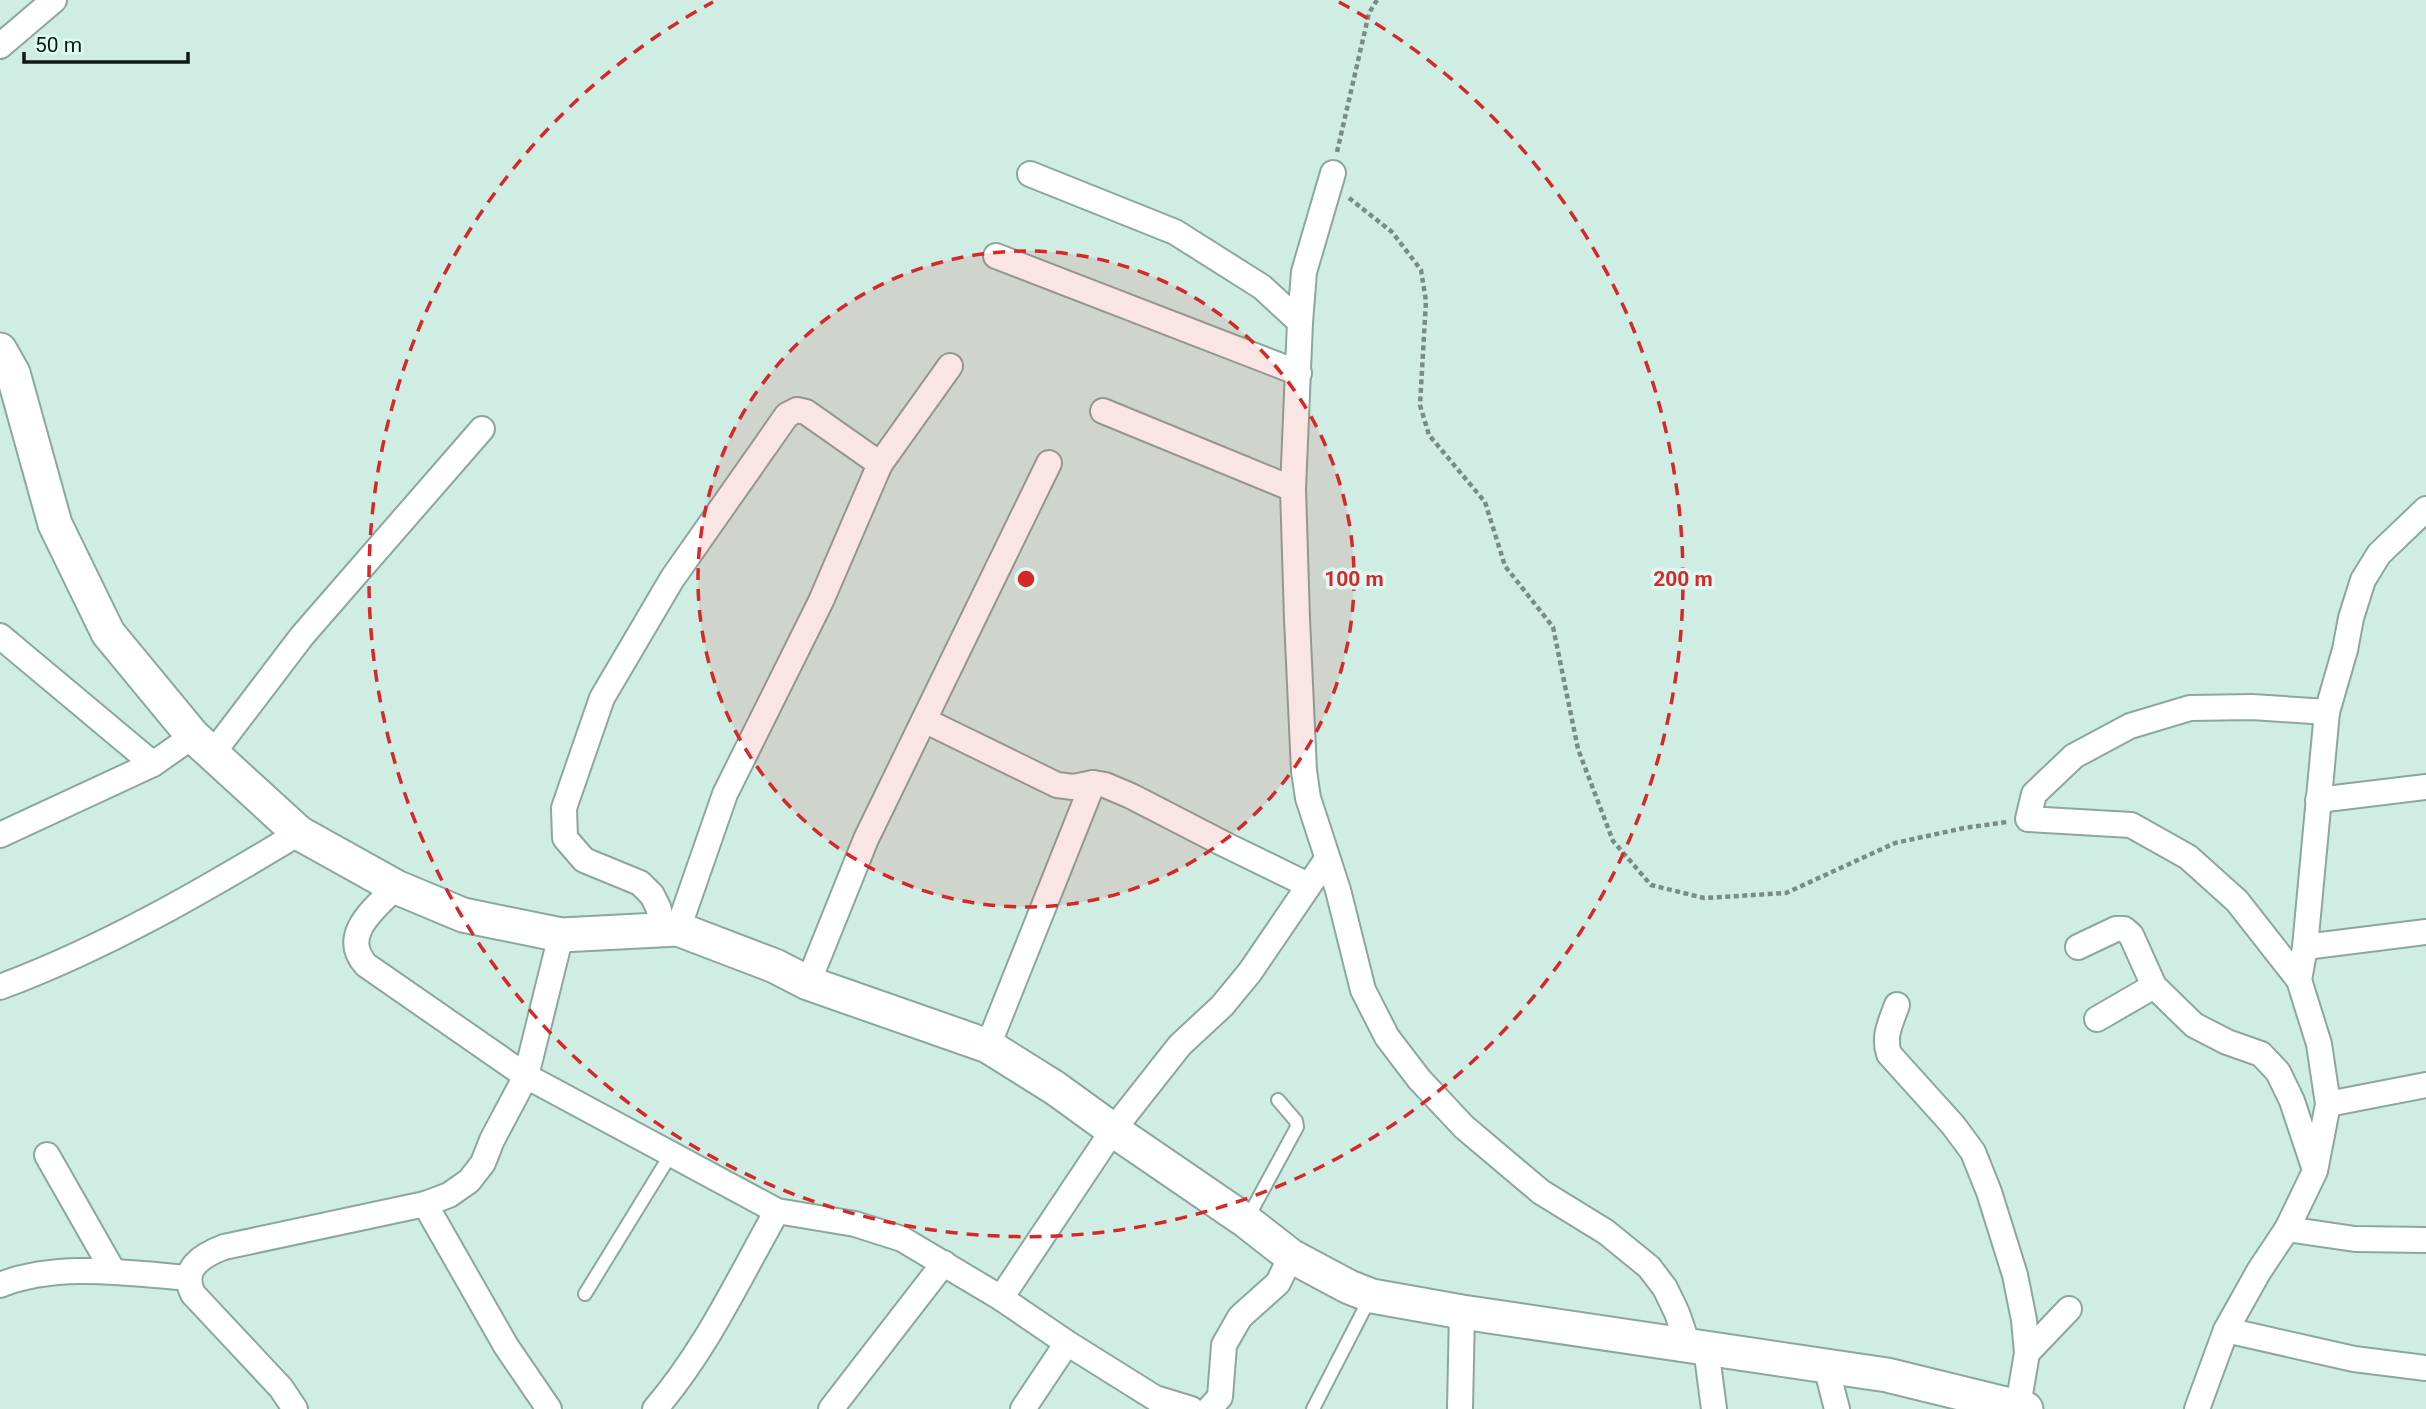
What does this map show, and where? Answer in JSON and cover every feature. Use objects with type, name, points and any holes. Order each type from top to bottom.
[{"type":"street","points":[[0,46],[54,0]]},
{"type":"street","points":[[1333,173],[1304,272],[1293,489],[1304,771],[1308,798],[1338,890],[1363,990],[1387,1037],[1419,1079],[1464,1127],[1541,1192],[1606,1231],[1650,1267],[1665,1288],[1697,1346],[1714,1409]]},
{"type":"street","points":[[1030,174],[1175,232],[1262,288],[1300,322]]},
{"type":"street","points":[[996,256],[1299,373]]},
{"type":"street","points":[[0,350],[13,373],[55,524],[108,633],[203,744],[299,833],[396,887],[463,915],[561,935],[671,929],[775,966],[808,984],[988,1046],[1055,1088],[1246,1221],[1291,1256],[1349,1287],[1372,1296],[1826,1366],[1937,1386],[2022,1408],[2027,1353],[2015,1275],[1989,1192],[1973,1152],[1953,1125],[1889,1054],[1886,1035],[1897,1005]]},
{"type":"street","points":[[671,929],[725,794],[821,601],[880,464],[950,366]]},
{"type":"street","points":[[671,929],[652,895],[640,883],[584,860],[565,838],[564,808],[602,698],[672,579],[787,415],[797,411],[806,412],[880,464]]},
{"type":"street","points":[[1103,411],[1293,489]]},
{"type":"street","points":[[0,835],[153,764],[203,744],[302,636],[482,429]]},
{"type":"street","points":[[808,984],[866,839],[1049,463]]},
{"type":"street","points":[[2300,980],[2328,712],[2351,618],[2363,580],[2379,554],[2426,509]]},
{"type":"street","points":[[0,636],[153,764]]},
{"type":"street","points":[[2197,1409],[2226,1330],[2259,1271],[2287,1229],[2315,1171],[2328,1104],[2319,1044],[2300,980],[2237,901],[2188,857],[2131,825],[2028,819],[2034,794],[2074,756],[2130,726],[2190,708],[2252,707],[2328,712]]},
{"type":"street","points":[[924,720],[1057,785],[1073,787],[1093,783],[1131,796],[1307,885]]},
{"type":"street","points":[[988,1046],[1093,783]]},
{"type":"street","points":[[2319,800],[2426,787]]},
{"type":"street","points":[[0,987],[97,948],[299,833]]},
{"type":"street","points":[[1001,1297],[1113,1130],[1180,1045],[1222,1006],[1250,972],[1279,933],[1326,859]]},
{"type":"street","points":[[396,887],[364,919],[357,933],[359,958],[526,1076],[777,1211],[876,1230],[902,1239],[1001,1297],[1152,1403],[1191,1409]]},
{"type":"street","points":[[2078,947],[2116,929],[2124,929],[2131,935],[2154,986],[2194,1025],[2227,1042],[2261,1054],[2278,1072],[2292,1101],[2315,1171]]},
{"type":"street","points":[[2305,947],[2426,932]]},
{"type":"street","points":[[295,1409],[281,1388],[229,1330],[200,1303],[190,1288],[188,1278],[196,1261],[224,1247],[425,1204],[449,1195],[470,1181],[483,1163],[492,1140],[526,1076],[561,935]]},
{"type":"street","points":[[2097,1019],[2154,986]]},
{"type":"street","points":[[2328,1104],[2426,1085]]},
{"type":"street","points":[[47,1155],[113,1271]]},
{"type":"street","points":[[425,1204],[506,1346],[549,1409]]},
{"type":"street","points":[[655,1409],[674,1387],[704,1343],[777,1211]]},
{"type":"street","points":[[2287,1229],[2355,1239],[2426,1240]]},
{"type":"street","points":[[1211,1409],[1220,1396],[1224,1345],[1240,1317],[1278,1283],[1291,1256]]},
{"type":"street","points":[[831,1409],[944,1263]]},
{"type":"street","points":[[0,1286],[17,1278],[66,1272],[113,1271],[188,1278]]},
{"type":"street","points":[[2027,1353],[2069,1310]]},
{"type":"street","points":[[1460,1409],[1462,1312]]},
{"type":"street","points":[[2226,1330],[2300,1349],[2426,1368]]},
{"type":"street","points":[[1023,1409],[1067,1343]]},
{"type":"street","points":[[1826,1366],[1838,1409]]},
{"type":"lane","points":[[1246,1221],[1297,1128],[1296,1121],[1278,1100]]},
{"type":"lane","points":[[585,1294],[671,1154]]},
{"type":"lane","points":[[1313,1409],[1372,1296]]},
{"type":"path","points":[[1377,0],[1369,13],[1333,173],[1350,200],[1392,232],[1422,270],[1426,301],[1420,405],[1429,435],[1485,502],[1505,566],[1553,627],[1578,749],[1613,841],[1651,885],[1704,898],[1786,893],[1895,843],[1964,828],[2028,819]]}]
